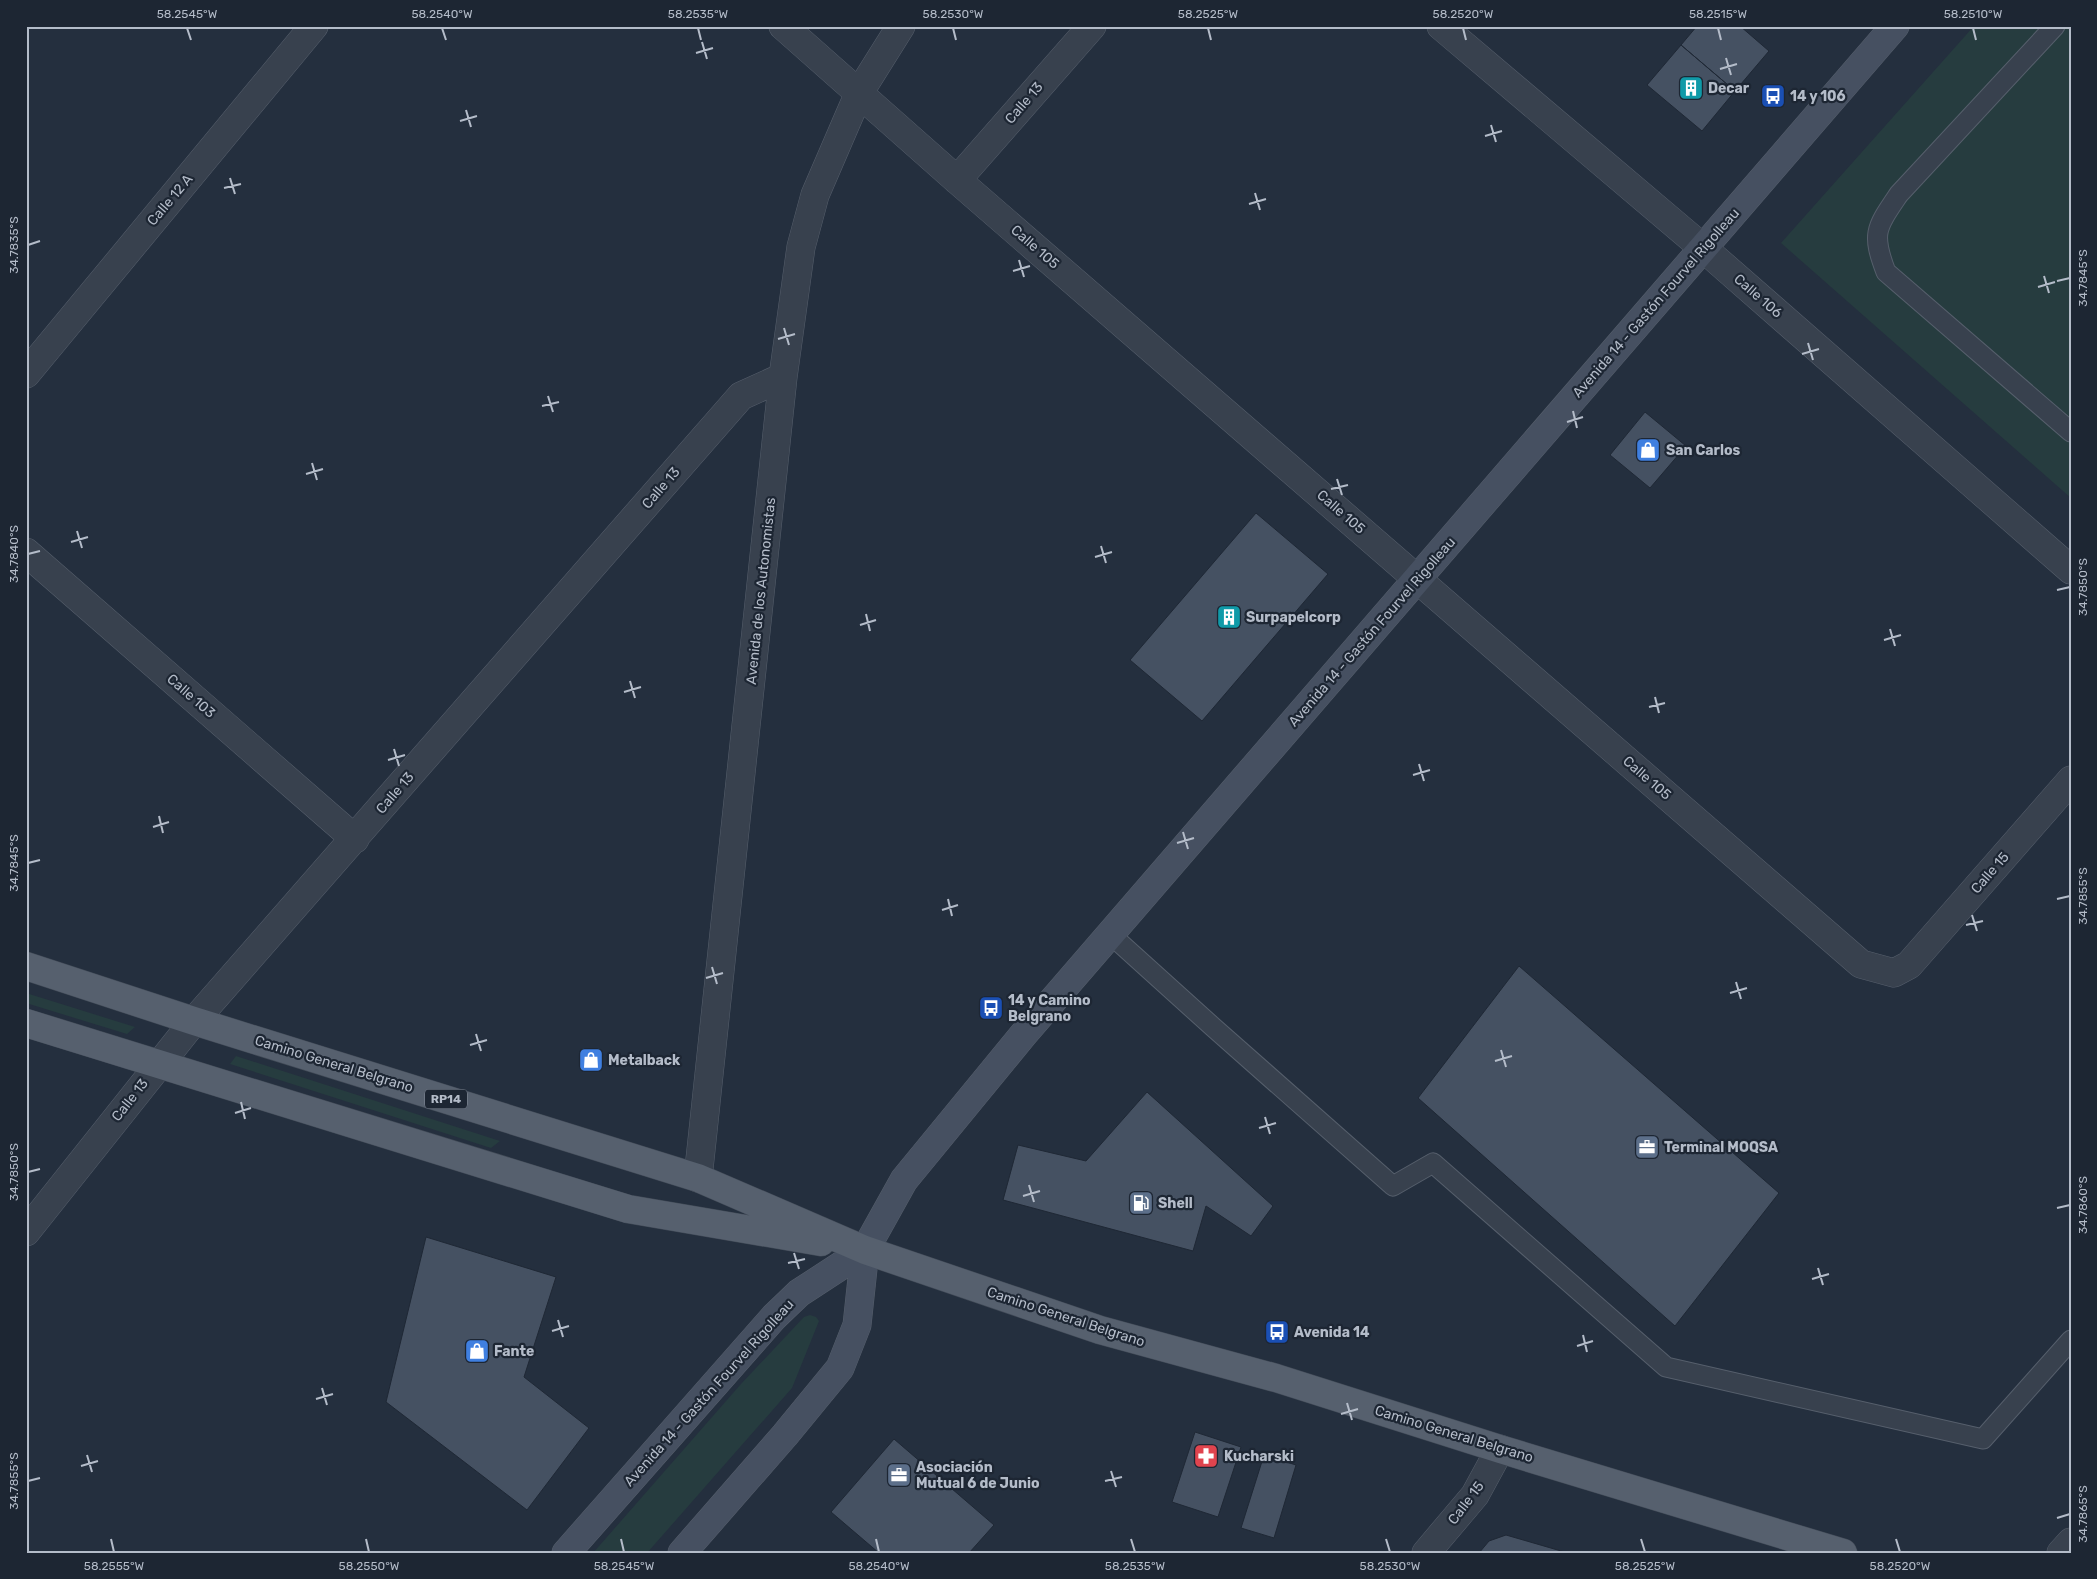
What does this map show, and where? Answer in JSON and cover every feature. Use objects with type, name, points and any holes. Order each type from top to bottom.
[{"type":"main road","name":"Avenida 14 - Gastón Fourvel Rigolleau","points":[[682,1553],[786,1435],[840,1368],[857,1325],[865,1250],[904,1180],[1023,1035],[1895,26]]},
{"type":"main road","name":"Camino General Belgrano","points":[[26,966],[194,1021],[698,1178],[865,1250],[1100,1330],[1276,1378],[1500,1449],[1843,1553]]},
{"type":"main road","name":"Camino General Belgrano","points":[[26,1023],[628,1209],[865,1250]]},
{"type":"main road","name":"Avenida 14 - Gastón Fourvel Rigolleau","points":[[566,1553],[774,1317],[799,1293],[865,1250]]},
{"type":"street","name":"Calle 12 A","points":[[26,374],[314,26]]},
{"type":"street","name":"Calle 105","points":[[783,26],[957,180],[1861,964],[1894,973],[1909,965]]},
{"type":"street","name":"Avenida de los Autonomistas","points":[[698,1178],[783,377],[801,247],[815,195],[859,93],[901,26]]},
{"type":"street","name":"Calle 13","points":[[957,180],[1092,26]]},
{"type":"street","name":"Calle 106","points":[[1441,26],[1704,248],[2071,570]]},
{"type":"street","name":"Calle 13","points":[[26,1232],[194,1021],[741,396],[783,377]]},
{"type":"street","name":"Calle 103","points":[[26,552],[355,839]]},
{"type":"street","name":"Calle 15","points":[[1909,965],[2071,780]]},
{"type":"street","name":"Calle 15","points":[[1426,1553],[1475,1495],[1500,1449]]},
{"type":"street","points":[[2062,1553],[2071,1542]]},
{"type":"lane","points":[[2055,26],[1899,194],[1880,222],[1876,247],[1886,272],[2071,432]]},
{"type":"lane","points":[[1110,934],[1393,1186],[1433,1163],[1666,1367],[1983,1439],[2071,1340]]},
{"type":"green space","points":[[1974,26],[2071,26],[2071,498],[1781,243]]},
{"type":"green space","points":[[26,993],[135,1027],[127,1034],[26,1003]]},
{"type":"green space","points":[[236,1056],[500,1141],[491,1148],[230,1064]]},
{"type":"green space","points":[[810,1315],[816,1317],[819,1321],[792,1388],[647,1553],[593,1553],[741,1384],[804,1317]]},
{"type":"building","points":[[1697,26],[1740,26],[1769,51],[1735,91],[1681,45]]},
{"type":"building","name":"Decar","points":[[1681,45],[1735,91],[1702,131],[1647,85]]},
{"type":"building","name":"San Carlos","points":[[1645,412],[1686,446],[1650,488],[1610,455]]},
{"type":"building","name":"Surpapelcorp","points":[[1256,513],[1328,574],[1202,721],[1130,660]]},
{"type":"building","points":[[1519,966],[1779,1193],[1675,1326],[1418,1098]]},
{"type":"building","points":[[1147,1092],[1273,1206],[1251,1236],[1206,1206],[1193,1251],[1003,1200],[1018,1145],[1086,1161]]},
{"type":"building","points":[[426,1237],[556,1277],[524,1377],[589,1428],[527,1510],[386,1402]]},
{"type":"building","points":[[1195,1432],[1241,1447],[1218,1517],[1172,1502]]},
{"type":"building","name":"Asociación Mutual 6 de Junio","points":[[894,1439],[994,1525],[969,1553],[879,1553],[831,1512]]},
{"type":"building","points":[[1264,1455],[1296,1465],[1274,1538],[1241,1528]]},
{"type":"building","points":[[1506,1535],[1568,1553],[1479,1553],[1489,1541]]},
{"type":"place","name":"Decar","points":[[1691,88]]},
{"type":"place","name":"14 y 106","points":[[1773,96]]},
{"type":"place","name":"San Carlos","points":[[1648,450]]},
{"type":"place","name":"Surpapelcorp","points":[[1229,617]]},
{"type":"place","name":"14 y Camino Belgrano","points":[[991,1008]]},
{"type":"place","name":"Metalback","points":[[591,1060]]},
{"type":"place","name":"Terminal MOQSA","points":[[1647,1147]]},
{"type":"place","name":"Shell","points":[[1141,1203]]},
{"type":"place","name":"Avenida 14","points":[[1277,1332]]},
{"type":"place","name":"Fante","points":[[477,1351]]},
{"type":"place","name":"Kucharski","points":[[1206,1456]]},
{"type":"place","name":"Asociación Mutual 6 de Junio","points":[[899,1475]]}]
